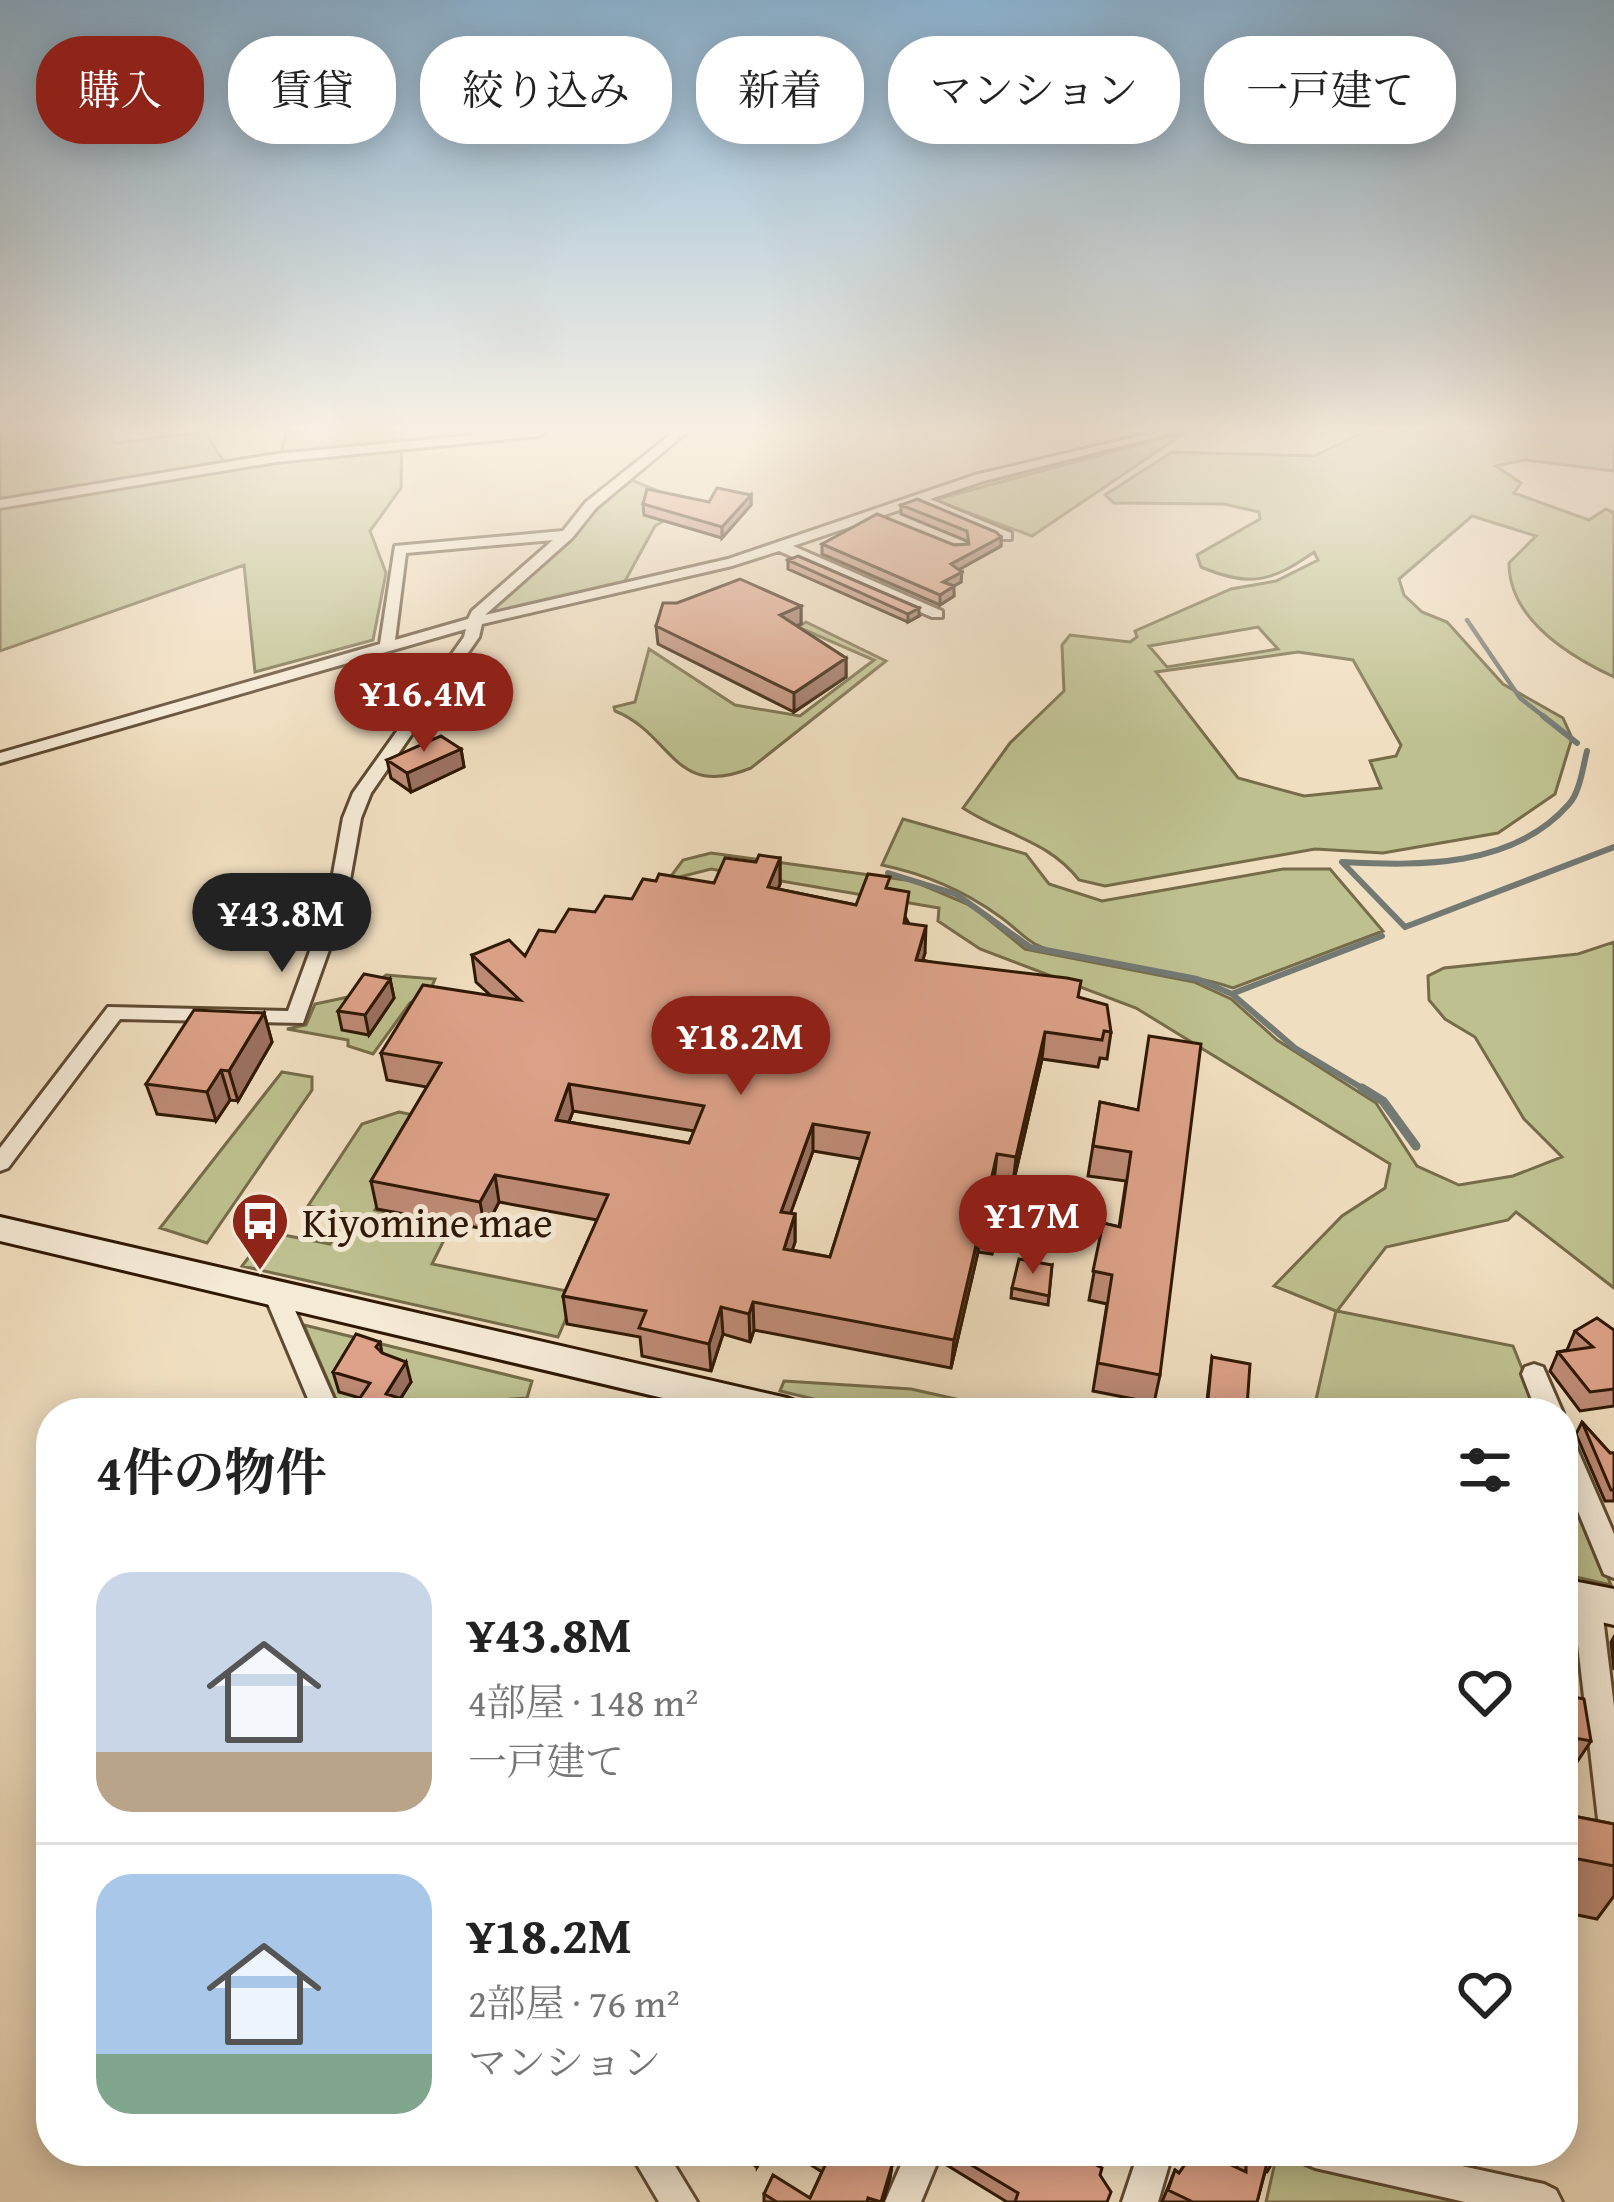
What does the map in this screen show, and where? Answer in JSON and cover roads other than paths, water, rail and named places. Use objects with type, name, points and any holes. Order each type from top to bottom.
[{"type":"main road","points":[[0,1229],[723,1398]]},
{"type":"street","points":[[0,1163],[115,1012],[296,1018],[338,902],[352,818],[362,793],[471,637],[473,622],[567,535]]},
{"type":"street","points":[[387,646],[400,549],[567,535]]},
{"type":"street","points":[[0,758],[473,622],[818,535]]},
{"type":"street","points":[[783,547],[937,614]]},
{"type":"street","points":[[274,1292],[320,1398]]},
{"type":"street","points":[[1534,1374],[1544,1398]]},
{"type":"street","points":[[1578,1480],[1614,1566]]},
{"type":"street","points":[[1588,1601],[1614,1828]]},
{"type":"street","points":[[656,2166],[679,2202]]},
{"type":"street","points":[[903,2202],[919,2166]]},
{"type":"street","points":[[1140,2202],[1151,2166]]},
{"type":"street","points":[[1382,2166],[1544,2202]]},
{"type":"waterway","points":[[1467,620],[1520,698],[1547,719]]},
{"type":"waterway","points":[[1543,716],[1577,743]]},
{"type":"waterway","points":[[1587,751],[1573,799],[1521,841],[1493,852],[1433,862],[1342,862],[1405,927],[1614,847]]},
{"type":"waterway","points":[[888,873],[956,894],[1030,947],[1197,979],[1232,994],[1295,1048],[1363,1088]]},
{"type":"waterway","points":[[1234,993],[1382,936]]},
{"type":"waterway","points":[[1363,1088],[1367,1091]]},
{"type":"waterway","points":[[1363,1088],[1383,1101],[1416,1146]]},
{"type":"place","name":"Kiyomine mae","points":[[260,1272]]}]
